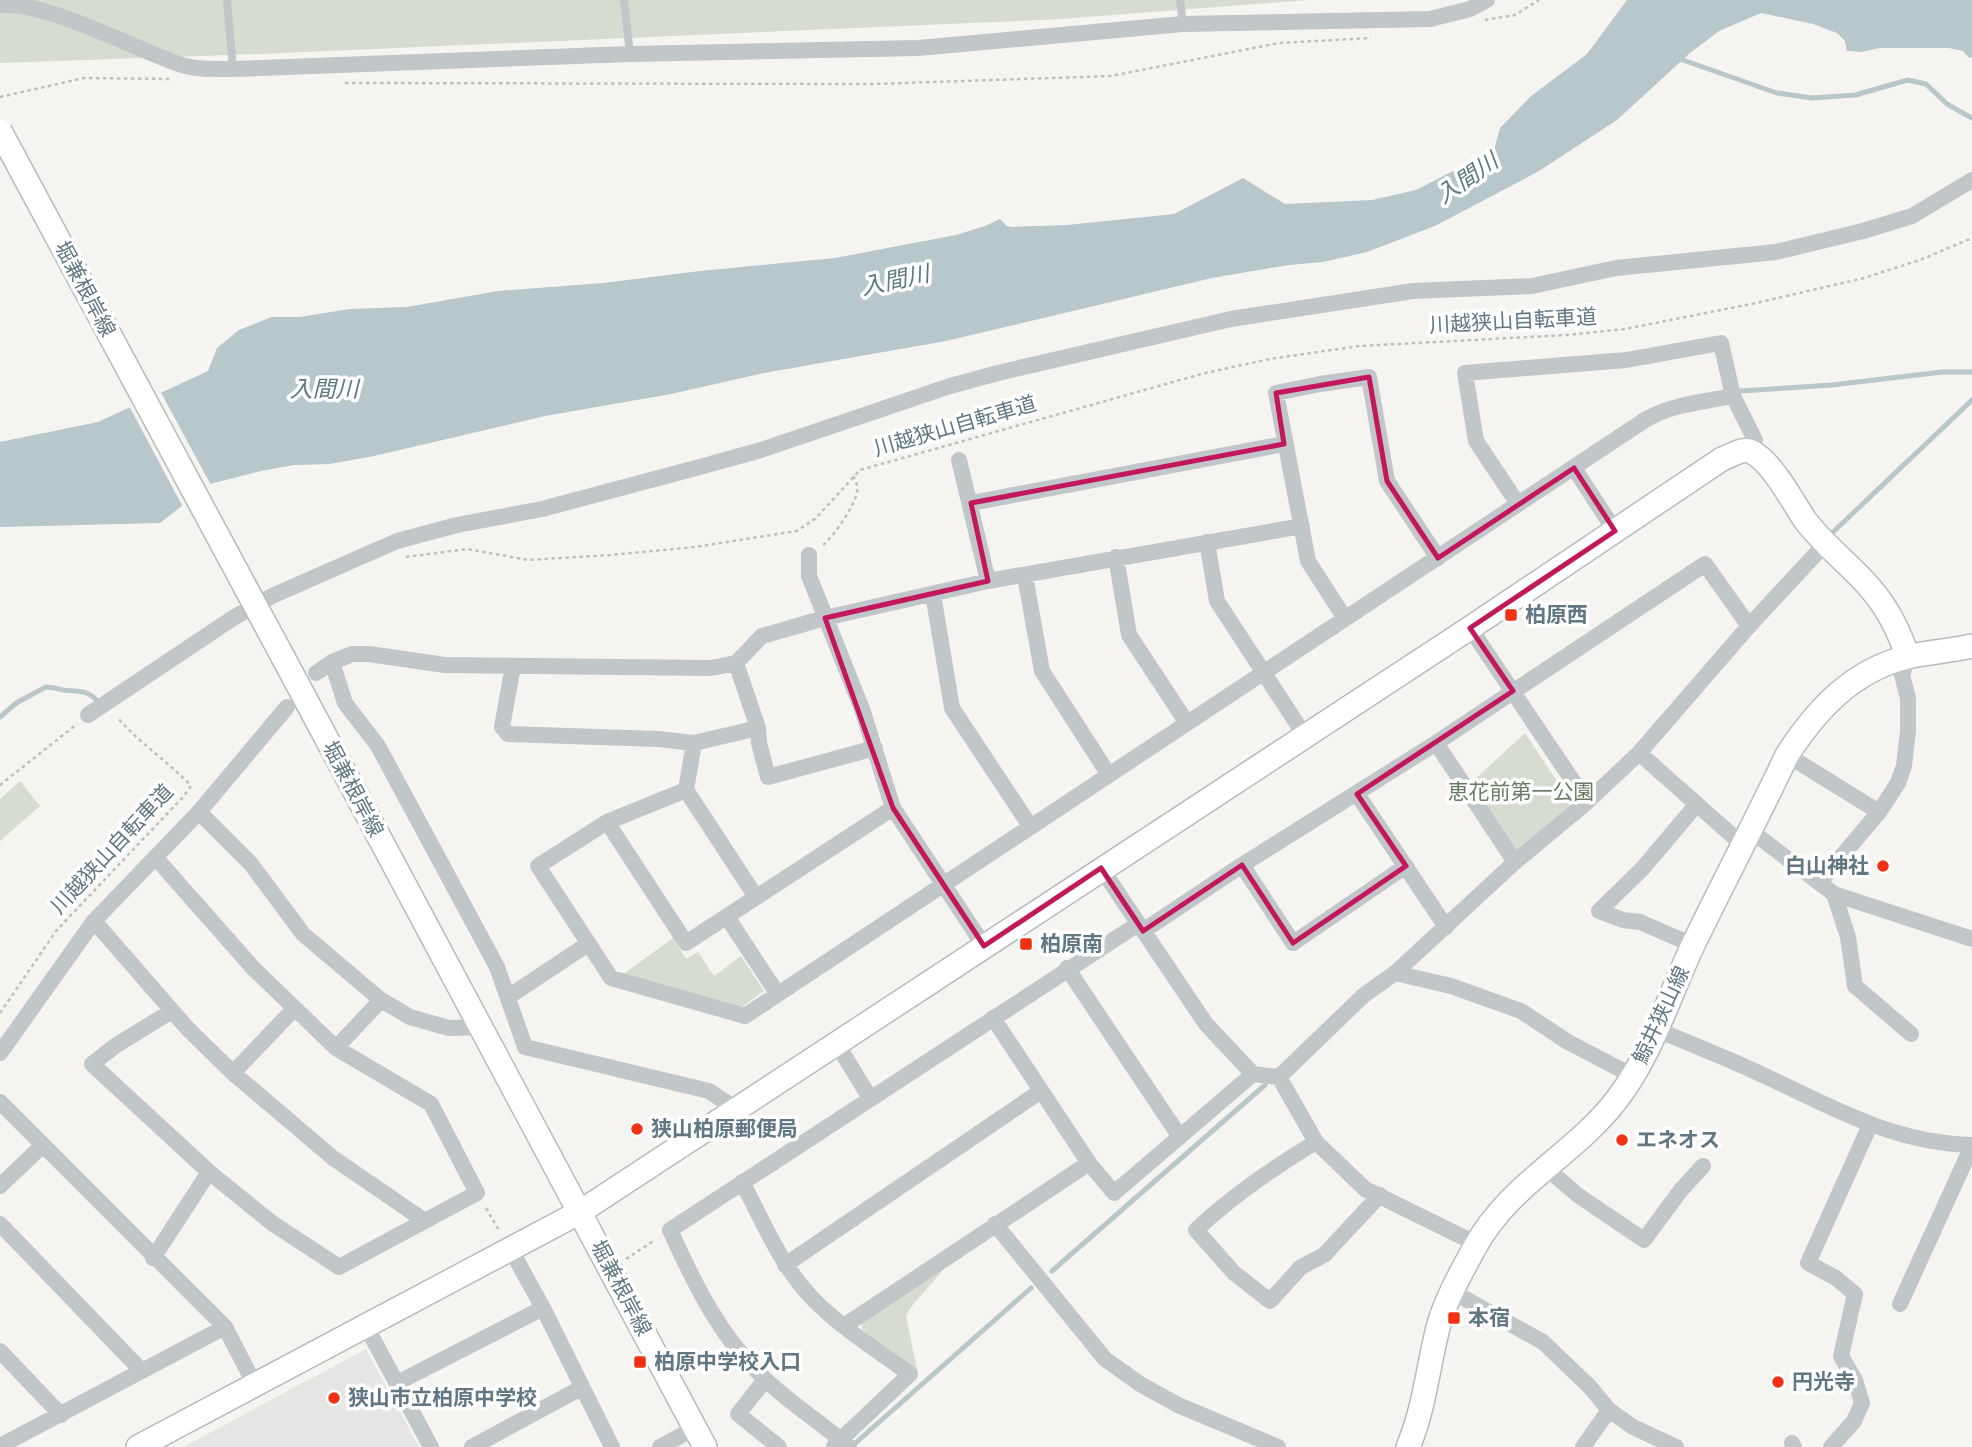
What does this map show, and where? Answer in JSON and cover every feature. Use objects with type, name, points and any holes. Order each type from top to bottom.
[{"type":"main road","name":"堀兼根岸線","points":[[0,131],[700,1438]]},
{"type":"main road","points":[[138,1447],[580,1212],[1470,628],[1722,459],[1741,451],[1752,451],[1769,468],[1825,544],[1871,588],[1885,607],[1900,634],[1908,657]]},
{"type":"main road","name":"鯨井狭山線","points":[[1408,1447],[1429,1380],[1440,1321],[1477,1244],[1514,1196],[1598,1122],[1633,1076],[1693,945],[1787,755],[1805,727],[1831,698],[1852,681],[1877,668],[1908,657],[1972,646]]},
{"type":"street","points":[[0,5],[7,3],[41,6],[181,65],[233,69],[630,54],[918,48],[1183,24],[1430,19],[1471,9],[1487,0]]},
{"type":"street","points":[[88,715],[199,638],[272,596],[397,541],[457,525],[542,509],[761,450],[950,386],[998,373],[1231,319],[1413,291],[1532,286],[1616,268],[1776,252],[1912,216],[1972,180]]},
{"type":"street","points":[[1518,504],[1476,442],[1465,373],[1626,360],[1721,343],[1733,396],[1755,440],[1752,451]]},
{"type":"street","points":[[1344,617],[1308,561],[1276,393],[1368,377],[1387,481],[1438,558]]},
{"type":"street","points":[[686,790],[607,822],[538,866],[611,978],[745,1016],[1344,617],[1660,412],[1733,396]]},
{"type":"street","points":[[971,503],[1284,444]]},
{"type":"street","points":[[959,460],[988,581]]},
{"type":"street","points":[[1574,468],[1615,531]]},
{"type":"street","points":[[316,673],[332,662],[352,654],[445,665],[711,668],[736,663],[762,636],[825,618],[988,581],[1302,526]]},
{"type":"street","points":[[1207,542],[1217,601],[1305,736]]},
{"type":"street","points":[[1279,1077],[1364,995],[1395,973],[1639,753],[1749,625],[1825,544]]},
{"type":"street","points":[[809,555],[808,576],[875,748],[893,808],[984,946]]},
{"type":"street","points":[[1116,557],[1129,635],[1187,723]]},
{"type":"street","points":[[742,1182],[785,1265],[811,1297],[844,1326],[910,1374],[841,1445],[765,1380],[725,1337],[690,1274],[670,1230],[742,1182],[1067,968],[1141,928],[1357,794],[1705,564],[1749,625]]},
{"type":"street","points":[[1025,576],[1042,671],[1109,775]]},
{"type":"street","points":[[933,594],[952,708],[1030,826]]},
{"type":"street","points":[[1470,628],[1587,802]]},
{"type":"street","points":[[1820,882],[1879,812],[1898,782],[1903,766],[1908,698],[1902,675],[1908,657]]},
{"type":"street","points":[[332,662],[345,703],[378,746],[498,967],[525,1047],[709,1091],[736,1109]]},
{"type":"street","points":[[736,663],[758,729],[768,777],[875,748]]},
{"type":"street","points":[[513,666],[502,727],[508,734],[658,739],[694,743],[758,729]]},
{"type":"street","points":[[0,1053],[94,921],[199,812],[287,707]]},
{"type":"street","points":[[694,743],[686,790],[756,897]]},
{"type":"street","points":[[1436,743],[1515,862]]},
{"type":"street","points":[[1639,753],[1697,804],[1820,882],[1833,894],[1972,939]]},
{"type":"street","points":[[1787,755],[1879,812]]},
{"type":"street","points":[[1357,794],[1446,927]]},
{"type":"street","points":[[1693,945],[1640,922],[1623,920],[1598,911],[1643,869],[1697,804]]},
{"type":"street","points":[[607,822],[686,943],[893,808]]},
{"type":"street","points":[[199,812],[251,864],[303,934],[381,1000],[410,1017],[449,1028],[481,1027]]},
{"type":"street","points":[[155,857],[211,923],[294,1009],[336,1048],[431,1104],[477,1193],[339,1267],[272,1223],[209,1172],[92,1064],[115,1046],[172,1011]]},
{"type":"street","points":[[1242,865],[1293,943],[1406,866]]},
{"type":"street","points":[[1101,868],[1206,1024],[1254,1074],[1279,1077]]},
{"type":"street","points":[[1833,894],[1848,937],[1855,986],[1911,1034]]},
{"type":"street","points":[[727,917],[777,993]]},
{"type":"street","points":[[94,921],[172,1011],[233,1073],[333,1158],[425,1221]]},
{"type":"street","points":[[508,997],[588,944]]},
{"type":"street","points":[[1067,968],[1180,1138]]},
{"type":"street","points":[[1395,973],[1451,986],[1521,1011],[1568,1042],[1633,1076]]},
{"type":"street","points":[[336,1048],[381,1000]]},
{"type":"street","points":[[233,1073],[294,1009]]},
{"type":"street","points":[[993,1017],[1089,1163],[1114,1193],[1254,1074]]},
{"type":"street","points":[[1655,1029],[1732,1060],[1870,1125],[1911,1139],[1972,1146],[1900,1304]]},
{"type":"street","points":[[837,1044],[870,1098]]},
{"type":"street","points":[[1279,1077],[1316,1142],[1365,1189],[1409,1213],[1477,1244]]},
{"type":"street","points":[[785,1265],[1041,1091]]},
{"type":"street","points":[[0,1102],[225,1328],[255,1385]]},
{"type":"street","points":[[1831,1447],[1854,1421],[1862,1403],[1855,1380],[1841,1356],[1855,1294],[1836,1278],[1808,1263],[1870,1125]]},
{"type":"street","points":[[1316,1142],[1262,1175],[1196,1230],[1234,1273],[1270,1301],[1301,1266],[1324,1255],[1380,1195]]},
{"type":"street","points":[[0,1186],[43,1145]]},
{"type":"street","points":[[844,1326],[1089,1163]]},
{"type":"street","points":[[1546,1168],[1579,1196],[1644,1240],[1681,1190],[1703,1166]]},
{"type":"street","points":[[153,1258],[209,1172]]},
{"type":"street","points":[[0,1224],[142,1371]]},
{"type":"street","points":[[995,1224],[1105,1359],[1140,1384],[1178,1405],[1278,1447]]},
{"type":"street","points":[[511,1250],[612,1447]]},
{"type":"street","points":[[1453,1292],[1544,1342],[1590,1387],[1609,1410],[1633,1427],[1676,1447]]},
{"type":"street","points":[[397,1383],[543,1308]]},
{"type":"street","points":[[366,1326],[431,1447]]},
{"type":"street","points":[[0,1446],[225,1328]]},
{"type":"street","points":[[0,1351],[61,1415]]},
{"type":"street","points":[[765,1380],[738,1414],[779,1447]]},
{"type":"street","points":[[472,1447],[581,1388]]},
{"type":"street","points":[[1583,1447],[1609,1410]]},
{"type":"street","points":[[660,1447],[700,1438]]},
{"type":"lane","points":[[227,0],[233,69]]},
{"type":"lane","points":[[624,0],[630,54]]},
{"type":"lane","points":[[1180,0],[1183,24]]},
{"type":"path","points":[[1474,22],[1515,15],[1539,0]]},
{"type":"path","points":[[333,82],[873,84],[1111,76],[1279,43],[1377,38]]},
{"type":"path","points":[[0,97],[84,78],[181,80]]},
{"type":"path","name":"川越狭山自転車道","points":[[402,558],[467,549],[528,560],[610,555],[695,547],[797,531],[816,518],[852,476],[869,466],[1115,397],[1270,359],[1360,346],[1567,335],[1625,328],[1756,303],[1864,278],[1920,260],[1972,238]]},
{"type":"path","points":[[809,555],[826,542],[843,520],[857,494],[852,476]]},
{"type":"path","points":[[0,785],[88,715]]},
{"type":"path","name":"川越狭山自転車道","points":[[0,1013],[56,931],[191,786],[174,767],[130,732],[116,716]]},
{"type":"path","points":[[477,1193],[511,1250]]},
{"type":"path","points":[[611,1268],[670,1230]]},
{"type":"highlighted area","points":[[1369,377],[1387,481],[1438,558],[1574,468],[1615,531],[1470,628],[1513,691],[1357,794],[1406,866],[1293,943],[1242,865],[1143,931],[1101,868],[984,946],[893,808],[825,618],[988,581],[971,503],[1284,444],[1276,393]]},
{"type":"shaded area","name":"狭山市立柏原中学校","points":[[366,1349],[419,1447],[183,1447]]},
{"type":"green space","points":[[0,0],[1309,0],[1061,19],[0,63]]},
{"type":"green space","name":"恵花前第一公園","points":[[1525,733],[1572,804],[1518,853],[1472,782]]},
{"type":"green space","points":[[20,781],[40,806],[0,841],[0,799]]},
{"type":"green space","points":[[673,938],[686,959],[698,952],[714,976],[741,956],[764,991],[742,1007],[622,975]]},
{"type":"green space","points":[[944,1269],[906,1316],[918,1374],[862,1330],[862,1320]]},
{"type":"water","name":"入間川","points":[[1627,0],[1972,0],[1972,57],[1969,58],[1963,51],[1949,48],[1847,51],[1845,41],[1837,33],[1813,24],[1761,13],[1719,31],[1690,53],[1617,120],[1539,171],[1435,226],[1367,252],[1323,262],[1212,278],[946,341],[545,416],[374,456],[330,464],[294,465],[261,471],[210,484],[160,523],[0,527],[0,442],[98,422],[208,371],[217,348],[239,330],[272,317],[299,317],[350,309],[407,307],[498,291],[603,283],[835,258],[956,235],[1000,219],[1012,227],[1067,225],[1174,214],[1243,178],[1285,204],[1372,200],[1416,190],[1494,150],[1500,128],[1531,96],[1587,54]]},
{"type":"pier","points":[[159,389],[212,487],[184,509],[128,404]]},
{"type":"waterway","points":[[1677,58],[1777,93],[1812,98],[1855,95],[1908,80],[1926,84],[1947,104],[1972,118]]},
{"type":"waterway","points":[[1740,391],[1832,385],[1942,372],[1972,372]]},
{"type":"waterway","points":[[1830,535],[1972,400]]},
{"type":"waterway","points":[[0,717],[16,703],[46,687],[83,692],[99,703]]},
{"type":"waterway","points":[[1052,1271],[1265,1085]]},
{"type":"waterway","points":[[852,1446],[1031,1288]]},
{"type":"place","name":"柏原西","points":[[1511,615]]},
{"type":"place","name":"白山神社","points":[[1883,866]]},
{"type":"place","name":"柏原南","points":[[1026,944]]},
{"type":"place","name":"狭山柏原郵便局","points":[[637,1129]]},
{"type":"place","name":"エネオス","points":[[1622,1140]]},
{"type":"place","name":"本宿","points":[[1454,1318]]},
{"type":"place","name":"柏原中学校入口","points":[[640,1362]]},
{"type":"place","name":"円光寺","points":[[1778,1382]]},
{"type":"place","name":"狭山市立柏原中学校","points":[[334,1398]]}]
